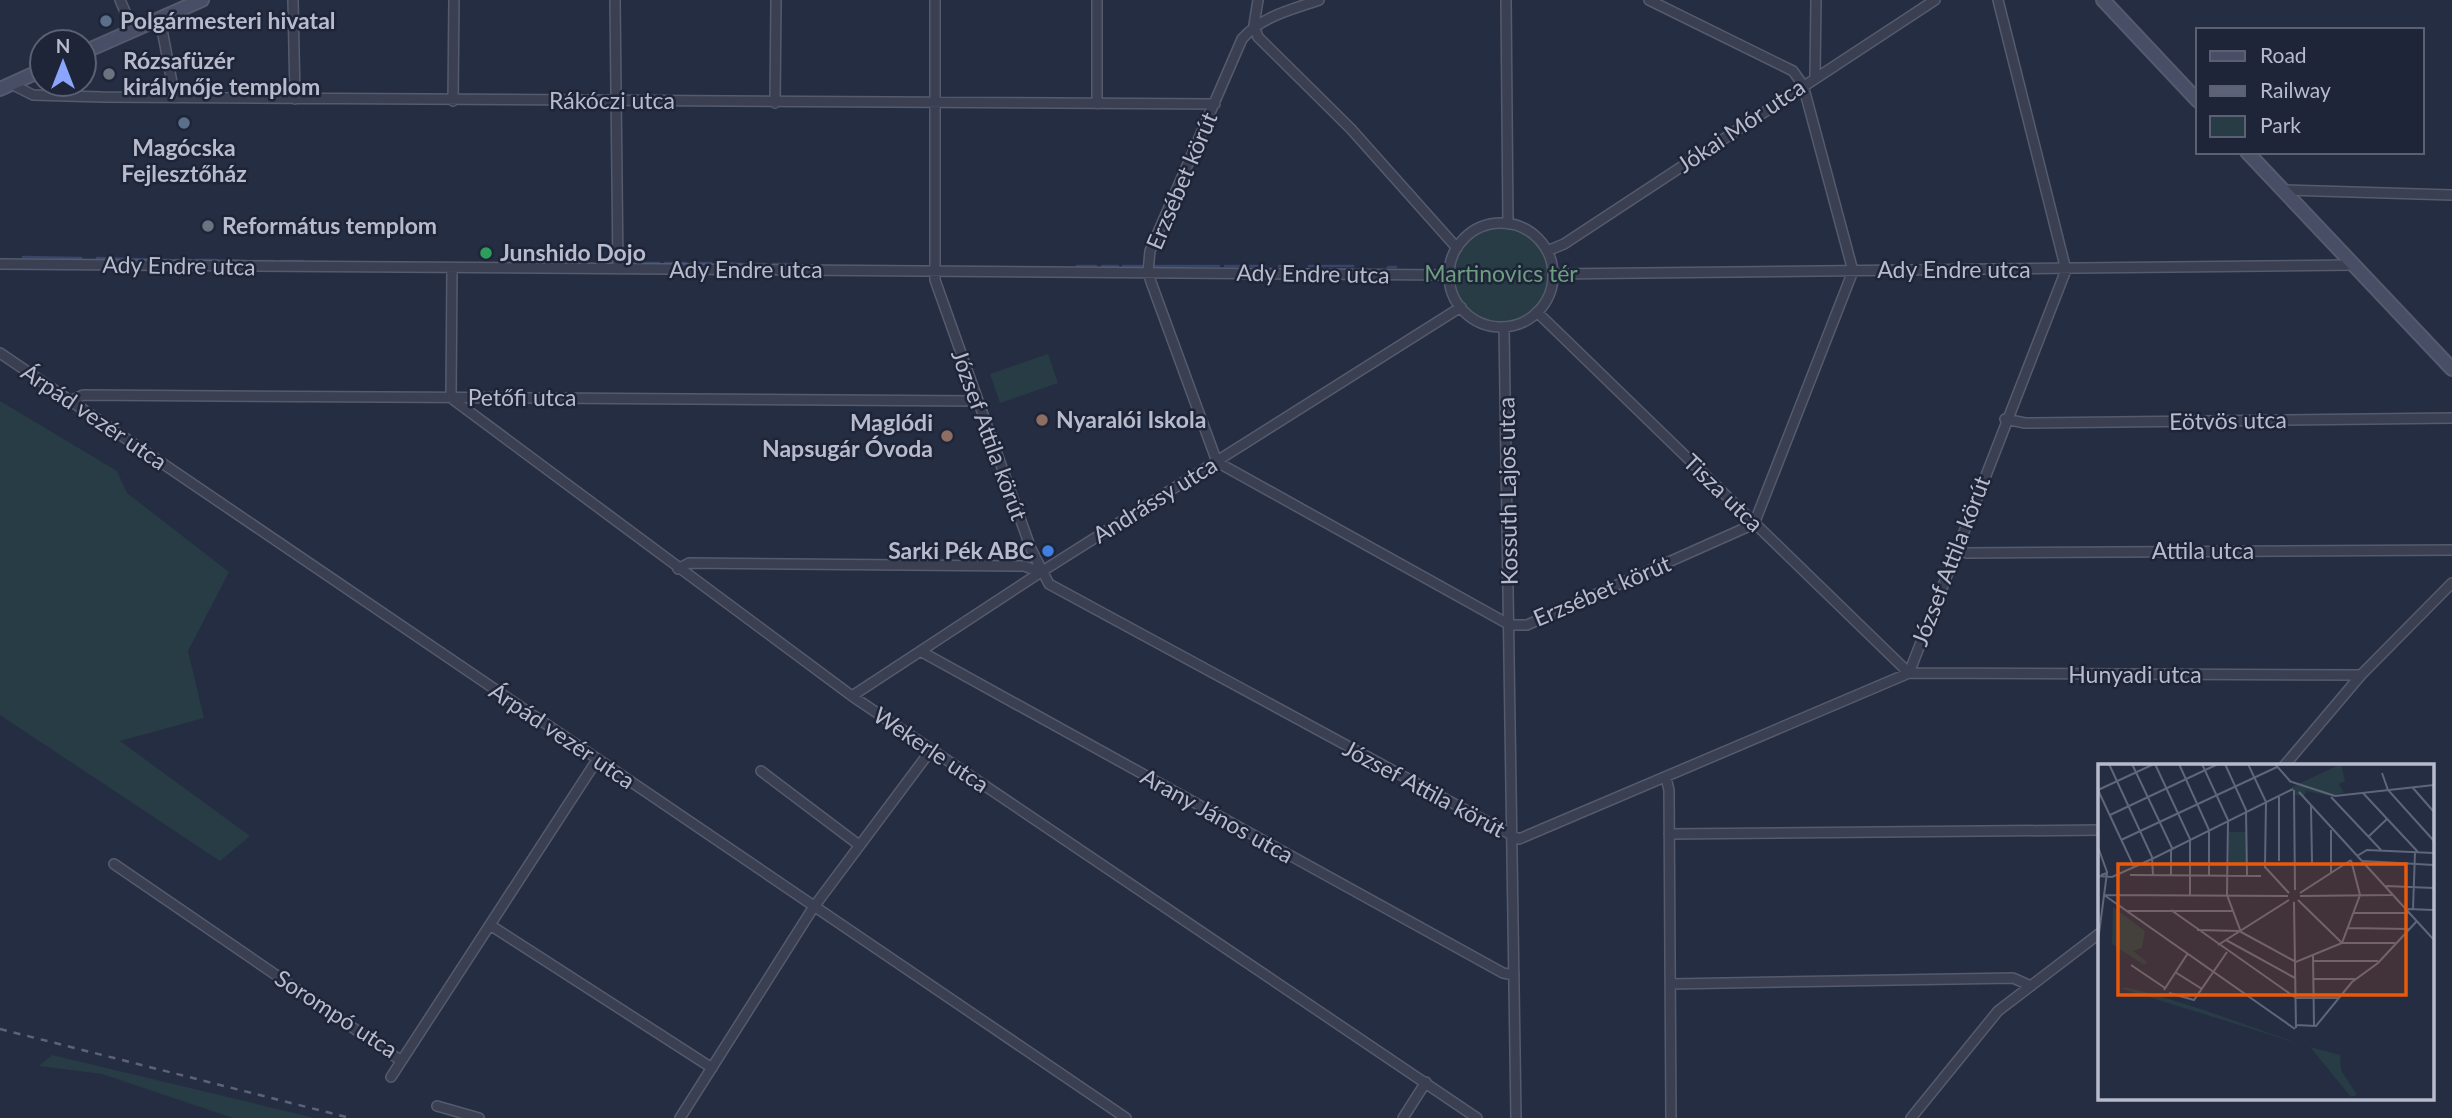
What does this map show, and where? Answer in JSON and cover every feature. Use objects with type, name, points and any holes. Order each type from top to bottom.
[{"type":"main road","points":[[98,46],[202,0]]},
{"type":"main road","points":[[2103,0],[2196,99]]},
{"type":"main road","points":[[6,86],[28,76]]},
{"type":"main road","points":[[2249,154],[2452,369]]},
{"type":"street","points":[[120,0],[133,30]]},
{"type":"street","points":[[293,0],[295,99]]},
{"type":"street","points":[[453,100],[454,0]]},
{"type":"street","points":[[615,0],[618,269]]},
{"type":"street","points":[[775,103],[776,0]]},
{"type":"street","name":"József Attila körút","points":[[935,0],[933,271],[976,401],[1041,572],[1049,584],[1513,838],[1526,838],[1909,673],[2005,419],[2066,270]]},
{"type":"street","points":[[1097,0],[1097,104]]},
{"type":"street","points":[[1258,0],[1254,25],[1258,37],[1351,130],[1457,248]]},
{"type":"street","points":[[1254,25],[1319,0]]},
{"type":"street","points":[[1506,0],[1508,224]]},
{"type":"street","points":[[1650,0],[1793,71],[1803,85],[1853,271],[1755,524]]},
{"type":"street","points":[[1815,76],[1816,0]]},
{"type":"street","name":"Jókai Mór utca","points":[[1547,251],[1564,244],[1815,76],[1935,0]]},
{"type":"street","points":[[1998,0],[2066,270]]},
{"type":"street","points":[[160,19],[175,98]]},
{"type":"street","name":"Erzsébet körút","points":[[1254,25],[1242,39],[1150,251],[1148,272],[1217,462],[1510,625],[1527,625],[1755,524]]},
{"type":"street","name":"Rákóczi utca","points":[[6,86],[33,95],[102,97],[1215,104]]},
{"type":"street","points":[[2283,190],[2452,195]]},
{"type":"street","points":[[1508,224],[1524,228],[1537,238],[1547,251],[1553,274],[1549,295],[1537,312],[1526,320],[1504,327],[1488,325],[1473,318],[1461,307],[1454,297],[1449,275],[1457,248],[1479,228],[1508,224]]},
{"type":"street","name":"Ady Endre utca","points":[[0,264],[1449,275]]},
{"type":"street","name":"Ady Endre utca","points":[[1553,274],[2354,265]]},
{"type":"street","points":[[451,398],[453,268]]},
{"type":"street","name":"Andrássy utca","points":[[852,696],[1041,572],[1461,307]]},
{"type":"street","name":"Tisza utca","points":[[1537,312],[1909,673]]},
{"type":"street","name":"Kossuth Lajos utca","points":[[1504,327],[1516,1118]]},
{"type":"street","name":"Árpád vezér utca","points":[[0,353],[813,908],[1126,1118]]},
{"type":"street","name":"Petőfi utca","points":[[69,401],[83,395],[976,401]]},
{"type":"street","name":"Wekerle utca","points":[[451,398],[852,696],[1477,1118]]},
{"type":"street","name":"Eötvös utca","points":[[2005,419],[2025,423],[2452,418]]},
{"type":"street","name":"Attila utca","points":[[1955,549],[1967,553],[2452,550]]},
{"type":"street","points":[[678,569],[689,563],[949,564],[1024,566],[1041,572]]},
{"type":"street","points":[[2286,764],[2361,674],[2452,583]]},
{"type":"street","name":"Arany János utca","points":[[922,652],[1503,974],[1514,975]]},
{"type":"street","name":"Hunyadi utca","points":[[1909,673],[2361,674]]},
{"type":"street","points":[[680,1118],[813,908],[931,750]]},
{"type":"street","name":"Sorompó utca","points":[[114,864],[400,1060],[597,760]]},
{"type":"street","points":[[761,771],[859,845]]},
{"type":"street","points":[[1665,778],[1670,790],[1671,1118]]},
{"type":"street","points":[[1670,834],[2098,830]]},
{"type":"street","points":[[490,925],[712,1068]]},
{"type":"street","points":[[1911,1118],[1998,1011],[2098,935]]},
{"type":"street","points":[[1671,984],[2013,978],[2031,986]]},
{"type":"street","points":[[391,1077],[400,1060]]},
{"type":"street","points":[[1403,1118],[1426,1082]]},
{"type":"street","points":[[437,1106],[479,1118]]},
{"type":"green space","name":"Martinovics tér","points":[[1501,227],[1519,231],[1534,241],[1544,256],[1548,274],[1544,292],[1534,307],[1519,317],[1501,321],[1483,317],[1468,307],[1458,292],[1454,274],[1458,256],[1468,241],[1483,231]]},
{"type":"green space","points":[[1048,354],[1058,383],[1000,403],[990,374]]},
{"type":"green space","points":[[0,401],[117,471],[127,493],[229,572],[188,651],[204,718],[120,741],[250,836],[220,861],[0,715]]},
{"type":"green space","points":[[52,1055],[315,1118],[233,1118],[102,1074],[39,1066]]},
{"type":"waterway","points":[[23,257],[81,258]]},
{"type":"waterway","points":[[97,258],[170,260]]},
{"type":"waterway","points":[[175,260],[191,260]]},
{"type":"waterway","points":[[196,260],[217,260]]},
{"type":"waterway","points":[[230,260],[247,261]]},
{"type":"waterway","points":[[253,261],[273,261]]},
{"type":"waterway","points":[[281,261],[303,261]]},
{"type":"waterway","points":[[309,262],[326,262]]},
{"type":"waterway","points":[[604,262],[614,263]]},
{"type":"waterway","points":[[493,263],[506,263]]},
{"type":"waterway","points":[[623,263],[637,263]]},
{"type":"waterway","points":[[643,263],[659,263]]},
{"type":"waterway","points":[[665,263],[686,263]]},
{"type":"waterway","points":[[692,263],[711,263]]},
{"type":"waterway","points":[[718,263],[742,264]]},
{"type":"waterway","points":[[748,264],[767,264]]},
{"type":"waterway","points":[[773,264],[794,264]]},
{"type":"waterway","points":[[1077,266],[1096,266]]},
{"type":"waterway","points":[[1102,266],[1118,266]]},
{"type":"waterway","points":[[1123,266],[1142,266]]},
{"type":"waterway","points":[[1153,266],[1219,266]]},
{"type":"waterway","points":[[1225,266],[1244,266]]},
{"type":"waterway","points":[[1250,266],[1265,266]]},
{"type":"waterway","points":[[1279,266],[1292,266]]},
{"type":"waterway","points":[[1309,266],[1353,266]]},
{"type":"waterway","points":[[1388,267],[1396,267]]},
{"type":"railway","points":[[0,1029],[350,1118]]},
{"type":"place","name":"Polgármesteri hivatal","points":[[106,21]]},
{"type":"place","name":"Rózsafüzér királynője templom","points":[[109,74]]},
{"type":"place","name":"Magócska Fejlesztőház","points":[[184,123]]},
{"type":"place","name":"Református templom","points":[[208,226]]},
{"type":"place","name":"Junshido Dojo","points":[[486,253]]},
{"type":"place","name":"Nyaralói Iskola","points":[[1042,420]]},
{"type":"place","name":"Maglódi Napsugár Óvoda","points":[[947,436]]},
{"type":"place","name":"Sarki Pék ABC","points":[[1048,551]]}]
